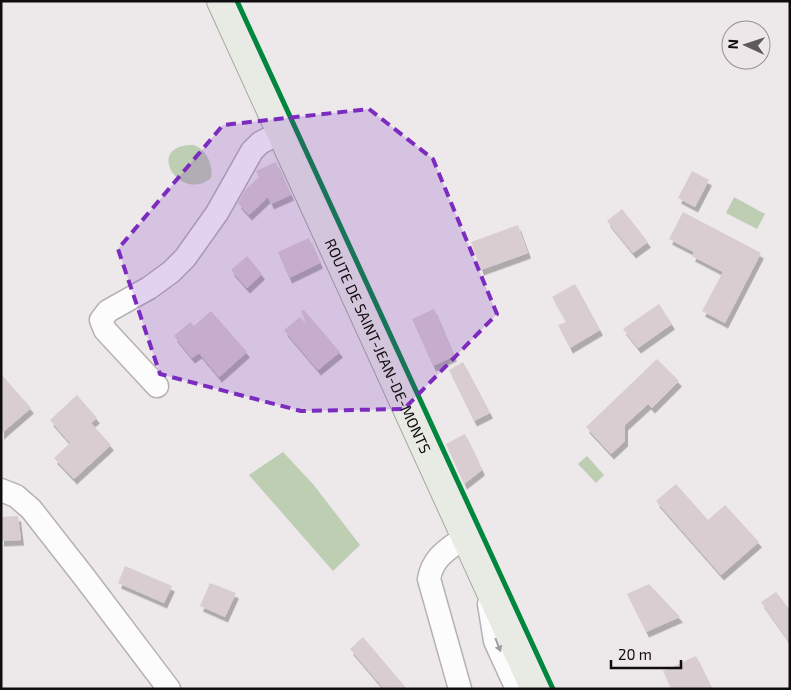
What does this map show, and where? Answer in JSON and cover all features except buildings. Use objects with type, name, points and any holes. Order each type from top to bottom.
[{"type":"main road","name":"ROUTE DE SAINT-JEAN-DE-MONTS","points":[[221,1],[535,689]]},
{"type":"lane","points":[[157,386],[105,330],[101,320],[108,311],[149,288],[171,272],[185,258],[217,213],[252,151],[260,143],[281,132]]},
{"type":"lane","points":[[1,490],[16,496],[31,509],[92,585],[169,689]]},
{"type":"lane","points":[[460,689],[429,579],[431,568],[437,558],[466,536]]},
{"type":"lane","points":[[486,580],[495,640],[516,689]]},
{"type":"highlighted area","points":[[369,109],[433,159],[497,314],[404,409],[301,411],[160,374],[118,249],[223,125]]},
{"type":"shaded area","points":[[193,145],[202,150],[208,158],[212,173],[211,178],[199,184],[188,184],[178,179],[172,171],[169,162],[170,154],[178,147]]},
{"type":"shaded area","points":[[734,197],[765,214],[757,229],[726,213]]},
{"type":"shaded area","points":[[283,452],[313,484],[360,545],[333,571],[249,475]]},
{"type":"shaded area","points":[[587,456],[604,475],[596,483],[578,464]]},
{"type":"cycle path","points":[[237,1],[553,689]]}]
